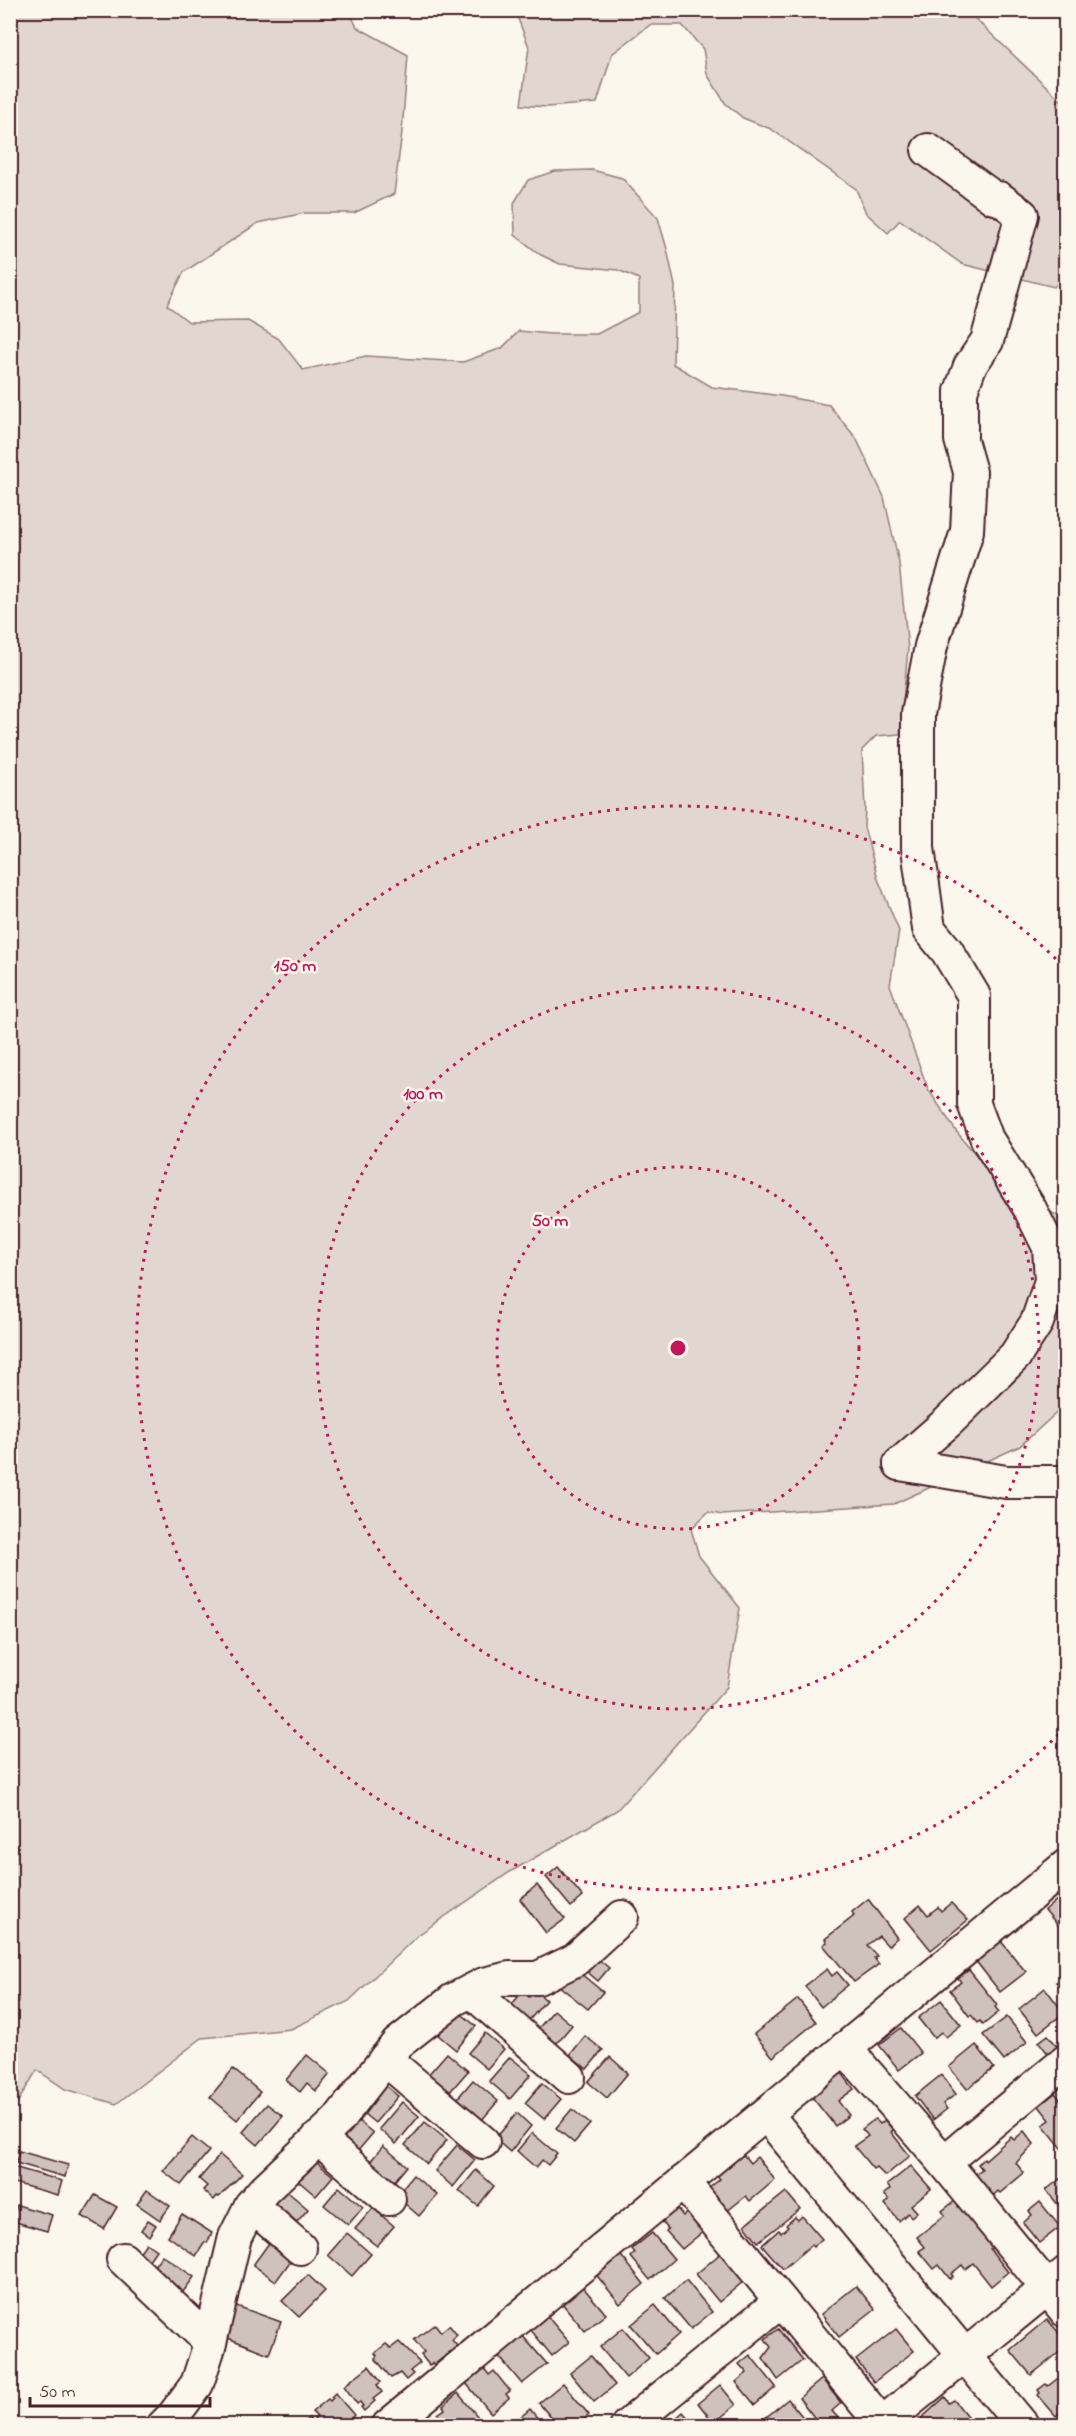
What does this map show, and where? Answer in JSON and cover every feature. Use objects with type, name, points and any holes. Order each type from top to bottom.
[{"type":"street","points":[[928,150],[994,198],[999,198],[1022,214],[987,341],[970,366],[961,391],[961,440],[970,472],[967,531],[931,646],[918,714],[918,848],[929,929],[947,951],[974,996],[974,1104],[987,1138],[1030,1209],[1049,1247],[1051,1281],[1037,1322],[1015,1356],[949,1421],[900,1464],[1006,1482],[1065,1482]]},
{"type":"street","points":[[388,2426],[1065,1866]]},
{"type":"street","points":[[163,2426],[174,2415],[196,2384],[210,2342],[235,2237],[251,2205],[338,2120],[397,2044],[453,2001],[484,1984],[509,1978],[538,1978],[575,1960],[622,1917]]},
{"type":"street","points":[[471,1991],[569,2077]]},
{"type":"street","points":[[683,2182],[882,2425],[965,2355],[1059,2291],[845,2048]]},
{"type":"street","points":[[385,2059],[483,2142]]},
{"type":"street","points":[[944,2162],[1065,2061]]},
{"type":"street","points":[[766,2114],[1023,2426]]},
{"type":"street","points":[[318,2138],[389,2199]]},
{"type":"street","points":[[251,2205],[300,2248]]},
{"type":"street","points":[[123,2259],[210,2342]]},
{"type":"street","points":[[627,2426],[781,2301]]},
{"type":"shaded area","points":[[11,11],[349,11],[357,27],[408,55],[394,194],[354,213],[305,213],[258,223],[184,272],[167,305],[189,322],[248,321],[279,339],[303,370],[366,356],[463,362],[502,348],[519,331],[550,334],[597,334],[639,312],[639,279],[618,270],[560,264],[541,255],[515,235],[514,203],[528,180],[555,171],[592,170],[622,178],[658,218],[675,286],[673,364],[712,387],[829,405],[856,438],[884,497],[899,563],[908,649],[900,734],[876,736],[862,750],[864,827],[878,879],[899,931],[890,985],[928,1089],[956,1131],[1006,1191],[1065,1219],[1065,1405],[1020,1446],[894,1504],[722,1515],[708,1512],[691,1529],[699,1556],[740,1608],[727,1687],[617,1810],[510,1872],[418,1935],[349,2001],[291,2029],[202,2038],[116,2104],[65,2089],[37,2070],[11,2113]]},
{"type":"shaded area","points":[[515,11],[967,11],[1065,104],[1065,276],[1054,287],[962,264],[900,220],[888,233],[866,213],[856,189],[771,129],[743,118],[725,103],[707,74],[703,49],[682,25],[650,25],[612,54],[597,103],[547,107],[521,105],[529,47]]},
{"type":"building","points":[[558,1867],[583,1897],[571,1907],[546,1877]]},
{"type":"building","points":[[537,1885],[565,1919],[546,1933],[520,1899]]},
{"type":"building","points":[[1066,1893],[1066,1935],[1045,1910]]},
{"type":"building","points":[[868,1899],[897,1938],[888,1946],[879,1936],[867,1945],[877,1956],[874,1958],[879,1964],[854,1982],[823,1945],[827,1942],[825,1939],[854,1916],[852,1912]]},
{"type":"building","points":[[951,1903],[968,1920],[931,1950],[905,1918],[920,1905],[928,1915],[938,1907],[941,1911]]},
{"type":"building","points":[[1000,1940],[1026,1972],[1000,1992],[975,1960]]},
{"type":"building","points":[[595,1956],[609,1968],[598,1981],[584,1969]]},
{"type":"building","points":[[1066,1967],[1066,1993],[1056,1982],[1065,1975],[1061,1970]]},
{"type":"building","points":[[574,1968],[603,1992],[588,2009],[559,1986]]},
{"type":"building","points":[[827,1969],[832,1976],[837,1972],[848,1985],[821,2007],[805,1986]]},
{"type":"building","points":[[969,1970],[997,2005],[995,2007],[999,2012],[983,2025],[971,2015],[969,2016],[950,1990],[961,1982],[958,1978]]},
{"type":"building","points":[[1045,1988],[1064,2013],[1038,2033],[1019,2009]]},
{"type":"building","points":[[535,1990],[546,2000],[527,2023],[509,2008],[522,1992],[529,1997]]},
{"type":"building","points":[[798,1999],[816,2022],[773,2057],[754,2034]]},
{"type":"building","points":[[941,2000],[961,2025],[946,2037],[941,2032],[934,2038],[918,2018]]},
{"type":"building","points":[[554,2010],[572,2025],[555,2045],[537,2030]]},
{"type":"building","points":[[458,2011],[476,2026],[456,2050],[438,2035]]},
{"type":"building","points":[[1007,2017],[1027,2042],[1004,2061],[983,2035]]},
{"type":"building","points":[[901,2028],[921,2053],[899,2070],[879,2045]]},
{"type":"building","points":[[485,2033],[504,2049],[487,2069],[468,2053]]},
{"type":"building","points":[[1048,2035],[1058,2047],[1049,2055],[1039,2042]]},
{"type":"building","points":[[585,2036],[603,2050],[587,2069],[570,2055]]},
{"type":"building","points":[[976,2045],[994,2068],[967,2089],[949,2067]]},
{"type":"building","points":[[447,2053],[468,2071],[448,2094],[427,2076]]},
{"type":"building","points":[[307,2055],[330,2074],[316,2091],[307,2083],[300,2092],[286,2080]]},
{"type":"building","points":[[510,2057],[531,2074],[510,2099],[489,2081]]},
{"type":"building","points":[[610,2057],[628,2073],[607,2098],[588,2082]]},
{"type":"building","points":[[233,2069],[260,2092],[237,2120],[210,2097]]},
{"type":"building","points":[[842,2073],[854,2089],[838,2101],[849,2115],[835,2126],[812,2097]]},
{"type":"building","points":[[941,2075],[956,2094],[943,2104],[947,2109],[933,2120],[915,2096]]},
{"type":"building","points":[[473,2080],[498,2101],[481,2121],[456,2100]]},
{"type":"building","points":[[381,2082],[398,2096],[375,2123],[358,2109]]},
{"type":"building","points":[[542,2083],[561,2099],[544,2119],[525,2103]]},
{"type":"building","points":[[1055,2093],[1066,2107],[1066,2153],[1043,2125],[1050,2120],[1039,2106]]},
{"type":"building","points":[[402,2102],[419,2116],[396,2144],[379,2129]]},
{"type":"building","points":[[267,2104],[283,2116],[258,2145],[243,2132]]},
{"type":"building","points":[[572,2109],[590,2124],[574,2143],[556,2128]]},
{"type":"building","points":[[517,2113],[531,2126],[510,2152],[495,2139]]},
{"type":"building","points":[[350,2114],[373,2133],[357,2152],[334,2133]]},
{"type":"building","points":[[875,2119],[880,2124],[885,2120],[893,2130],[891,2132],[910,2156],[885,2176],[876,2167],[873,2169],[854,2146],[868,2136],[862,2129]]},
{"type":"building","points":[[425,2122],[447,2140],[427,2164],[405,2145]]},
{"type":"building","points":[[1024,2131],[1034,2144],[1016,2163],[1024,2173],[992,2197],[974,2175],[982,2169],[978,2164],[1011,2137],[1014,2140]]},
{"type":"building","points":[[532,2133],[557,2154],[548,2165],[542,2160],[536,2168],[517,2151]]},
{"type":"building","points":[[192,2137],[209,2151],[181,2185],[163,2171]]},
{"type":"building","points":[[457,2145],[475,2160],[453,2187],[435,2171]]},
{"type":"building","points":[[383,2146],[407,2166],[393,2183],[369,2163]]},
{"type":"building","points":[[19,2151],[68,2165],[65,2177],[16,2163]]},
{"type":"building","points":[[741,2152],[750,2163],[757,2157],[775,2180],[750,2201],[746,2196],[726,2212],[708,2189],[720,2179],[715,2173]]},
{"type":"building","points":[[305,2153],[333,2176],[316,2196],[289,2173]]},
{"type":"building","points":[[220,2155],[242,2174],[214,2200],[203,2190],[207,2186],[199,2179]]},
{"type":"building","points":[[10,2166],[62,2181],[58,2195],[10,2182]]},
{"type":"building","points":[[911,2166],[931,2189],[911,2205],[917,2212],[911,2217],[908,2213],[899,2221],[885,2204],[889,2200],[884,2194],[890,2189],[887,2185]]},
{"type":"building","points":[[476,2170],[494,2186],[478,2206],[459,2191]]},
{"type":"building","points":[[1066,2174],[1066,2211],[1064,2212],[1046,2190]]},
{"type":"building","points":[[413,2175],[437,2195],[419,2216],[396,2196]]},
{"type":"building","points":[[339,2187],[363,2207],[348,2225],[324,2205]]},
{"type":"building","points":[[283,2188],[308,2209],[297,2222],[272,2201]]},
{"type":"building","points":[[147,2190],[170,2206],[160,2220],[137,2204]]},
{"type":"building","points":[[786,2192],[800,2209],[758,2242],[745,2225]]},
{"type":"building","points":[[95,2195],[117,2207],[104,2229],[82,2216]]},
{"type":"building","points":[[956,2200],[993,2247],[990,2249],[1008,2272],[991,2286],[973,2263],[965,2269],[962,2265],[951,2274],[953,2276],[950,2279],[939,2265],[934,2269],[919,2251],[925,2247],[917,2237],[945,2215],[942,2211]]},
{"type":"building","points":[[1040,2202],[1060,2227],[1039,2243],[1023,2223],[1032,2215],[1029,2211]]},
{"type":"building","points":[[17,2205],[52,2215],[47,2231],[12,2221]]},
{"type":"building","points":[[676,2207],[683,2216],[689,2211],[705,2230],[682,2249],[666,2231],[668,2229],[661,2220]]},
{"type":"building","points":[[373,2208],[394,2226],[377,2246],[355,2229]]},
{"type":"building","points":[[182,2214],[212,2233],[196,2256],[168,2236]]},
{"type":"building","points":[[802,2216],[822,2239],[813,2247],[811,2245],[783,2269],[762,2245],[779,2230],[781,2233],[795,2217],[798,2220]]},
{"type":"building","points":[[148,2220],[156,2225],[149,2236],[141,2230]]},
{"type":"building","points":[[347,2233],[371,2254],[352,2276],[328,2255]]},
{"type":"building","points":[[652,2233],[674,2259],[650,2280],[631,2257],[635,2253],[632,2249]]},
{"type":"building","points":[[146,2243],[156,2250],[147,2263],[137,2256]]},
{"type":"building","points":[[269,2243],[292,2259],[276,2281],[253,2265]]},
{"type":"building","points":[[618,2252],[644,2284],[620,2304],[594,2272]]},
{"type":"building","points":[[721,2253],[744,2281],[719,2302],[696,2274]]},
{"type":"building","points":[[162,2255],[194,2277],[180,2296],[148,2274]]},
{"type":"building","points":[[308,2275],[325,2291],[299,2317],[282,2301]]},
{"type":"building","points":[[686,2280],[712,2312],[691,2329],[665,2298]]},
{"type":"building","points":[[581,2285],[606,2314],[585,2331],[561,2302]]},
{"type":"building","points":[[856,2286],[875,2309],[839,2337],[821,2314]]},
{"type":"building","points":[[231,2304],[281,2322],[269,2354],[220,2335]]},
{"type":"building","points":[[655,2305],[679,2334],[656,2354],[631,2325]]},
{"type":"building","points":[[547,2316],[569,2342],[552,2356],[530,2329]]},
{"type":"building","points":[[1047,2319],[1066,2341],[1066,2347],[1031,2375],[1010,2350]]},
{"type":"building","points":[[435,2324],[441,2332],[449,2325],[457,2335],[452,2340],[457,2346],[434,2365],[433,2363],[429,2365],[421,2355],[424,2352],[414,2340]]},
{"type":"building","points":[[623,2328],[649,2358],[626,2378],[600,2347]]},
{"type":"building","points":[[778,2329],[803,2360],[778,2380],[763,2358],[771,2347],[765,2339]]},
{"type":"building","points":[[896,2329],[914,2351],[874,2382],[856,2360]]},
{"type":"building","points":[[521,2334],[547,2364],[522,2384],[497,2354]]},
{"type":"building","points":[[399,2342],[420,2363],[410,2371],[413,2374],[406,2380],[400,2373],[391,2378],[375,2358],[377,2356],[375,2353],[386,2344],[391,2348]]},
{"type":"building","points":[[750,2355],[776,2387],[755,2405],[736,2382],[747,2373],[739,2364]]},
{"type":"building","points":[[591,2356],[615,2385],[594,2402],[570,2373]]},
{"type":"building","points":[[369,2366],[381,2382],[377,2385],[382,2392],[364,2411],[360,2402],[357,2404],[344,2386]]},
{"type":"building","points":[[483,2367],[489,2375],[494,2371],[510,2391],[506,2394],[509,2398],[491,2413],[465,2382]]},
{"type":"building","points":[[1066,2372],[1066,2408],[1056,2416],[1038,2395],[1040,2393],[1038,2390],[1046,2384],[1048,2386]]},
{"type":"building","points":[[822,2379],[841,2403],[832,2411],[840,2420],[833,2426],[821,2426],[799,2398]]},
{"type":"building","points":[[563,2383],[589,2415],[576,2426],[558,2426],[539,2403]]},
{"type":"building","points":[[720,2385],[736,2405],[714,2423],[698,2403]]},
{"type":"building","points":[[335,2393],[354,2415],[345,2426],[319,2426],[314,2419],[317,2417],[312,2412],[328,2399],[330,2401]]},
{"type":"building","points":[[458,2393],[483,2423],[481,2426],[448,2426],[438,2414],[445,2409],[443,2406]]},
{"type":"building","points":[[945,2397],[949,2403],[954,2400],[975,2426],[913,2426]]},
{"type":"building","points":[[788,2399],[810,2426],[770,2426],[764,2419]]},
{"type":"building","points":[[530,2409],[544,2426],[510,2426]]},
{"type":"building","points":[[683,2412],[695,2426],[667,2426]]},
{"type":"building","points":[[425,2417],[432,2426],[415,2426]]},
{"type":"building","points":[[309,2418],[314,2426],[298,2426]]}]
